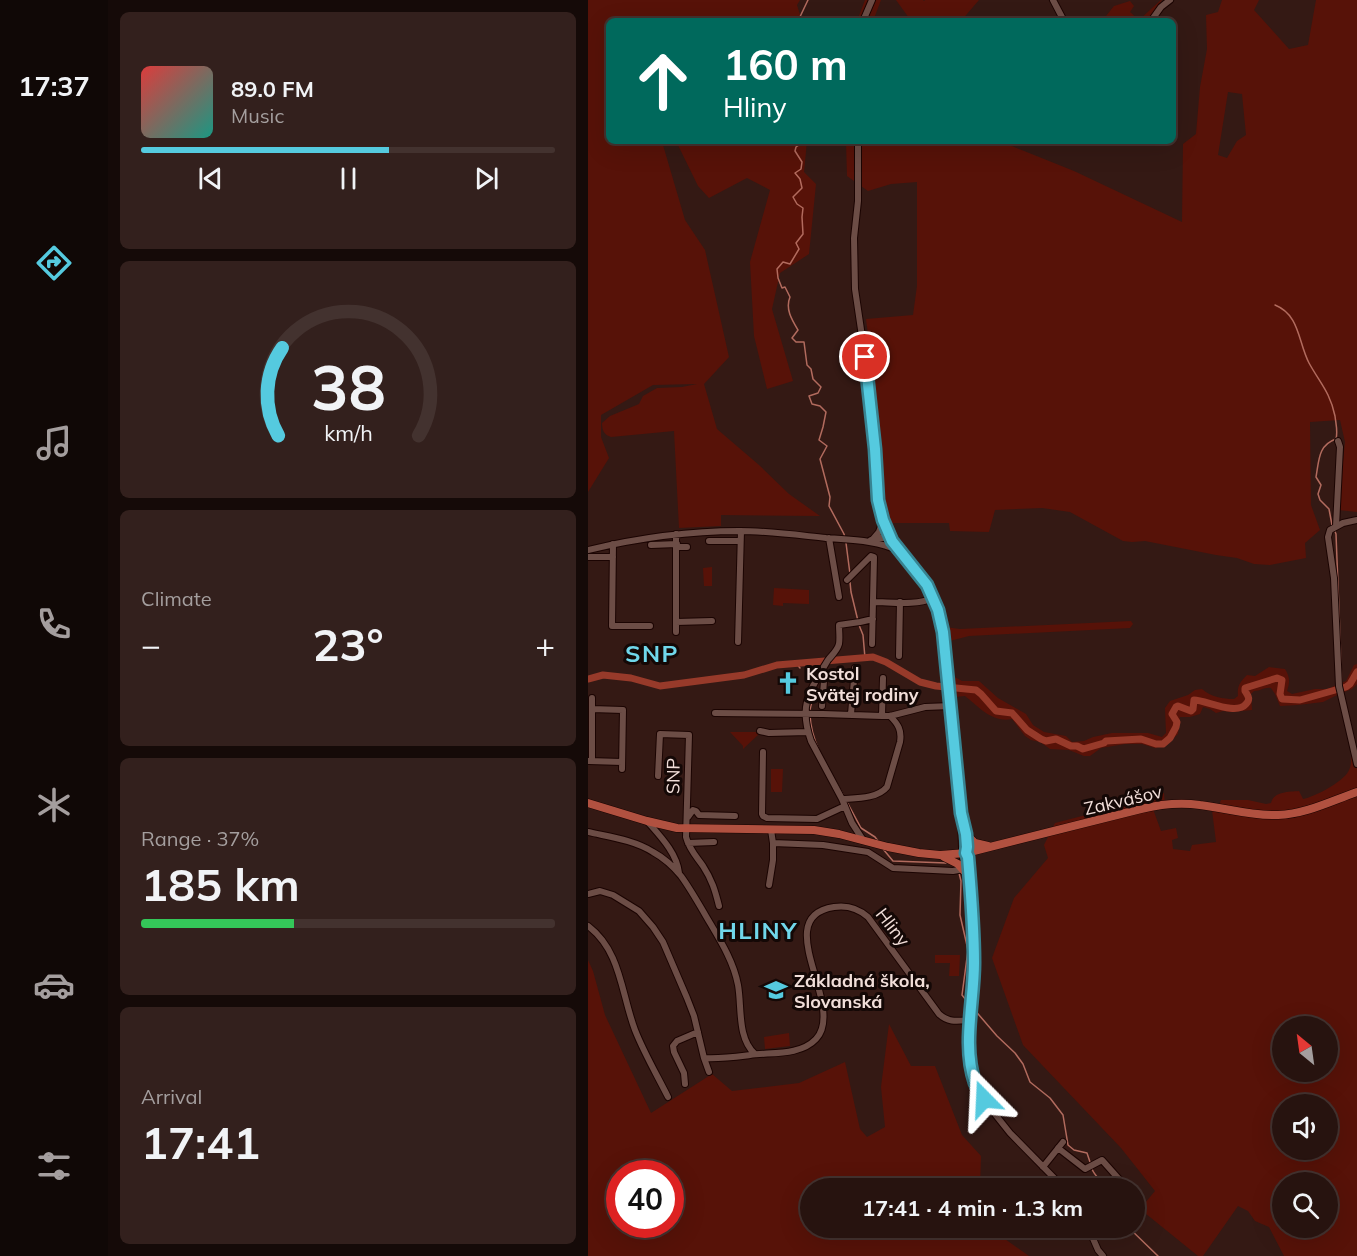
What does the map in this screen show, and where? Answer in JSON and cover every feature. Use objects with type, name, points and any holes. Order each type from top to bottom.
[{"type":"main road","name":"Zakvášov","points":[[940,855],[966,853],[1141,808],[1188,804],[1275,815],[1307,810],[1357,792]]},
{"type":"main road","points":[[588,803],[647,821],[686,829],[814,831],[839,834],[878,845],[940,855],[952,860],[965,871]]},
{"type":"main road","points":[[966,834],[975,843],[993,846]]},
{"type":"street","points":[[864,18],[872,0]]},
{"type":"street","points":[[1053,0],[1062,18]]},
{"type":"street","points":[[1153,18],[1170,0]]},
{"type":"street","points":[[858,144],[858,201],[854,238],[855,289],[868,377],[878,500],[891,538],[922,578],[933,598],[941,621],[961,813],[962,848],[968,857],[974,962],[969,1056],[975,1082],[984,1099],[1010,1133],[1054,1178]]},
{"type":"street","points":[[1334,527],[1340,447],[1338,441]]},
{"type":"street","points":[[872,540],[879,532],[883,520]]},
{"type":"street","points":[[1357,520],[1334,527],[1328,533],[1334,578],[1340,688],[1357,764]]},
{"type":"street","points":[[588,550],[641,538],[741,531],[879,543],[902,553]]},
{"type":"street","points":[[738,642],[741,531]]},
{"type":"street","points":[[676,534],[676,633]]},
{"type":"street","points":[[865,542],[881,537],[891,538]]},
{"type":"street","points":[[829,538],[838,597]]},
{"type":"street","points":[[879,543],[891,538]]},
{"type":"street","points":[[709,542],[740,541]]},
{"type":"street","points":[[613,544],[612,626],[650,626]]},
{"type":"street","points":[[651,545],[687,547]]},
{"type":"street","points":[[847,580],[871,556],[873,557],[872,644]]},
{"type":"street","points":[[588,557],[613,557]]},
{"type":"street","points":[[873,603],[915,602],[933,598]]},
{"type":"street","points":[[899,656],[900,602]]},
{"type":"street","points":[[864,841],[852,823],[844,800],[811,741],[808,732],[809,714],[806,706],[810,689],[839,643],[839,625],[873,619]]},
{"type":"street","points":[[676,622],[712,621]]},
{"type":"street","points":[[851,714],[855,668]]},
{"type":"street","points":[[819,675],[823,678],[822,706]]},
{"type":"street","points":[[882,716],[883,678]]},
{"type":"street","points":[[592,698],[590,761],[622,765],[623,710],[592,710]]},
{"type":"street","points":[[716,713],[890,716],[926,707],[951,706]]},
{"type":"street","points":[[763,752],[762,814],[767,818],[817,819],[844,800],[876,795],[887,787],[901,734],[898,724],[890,716]]},
{"type":"street","points":[[760,731],[808,732]]},
{"type":"street","name":"SNP","points":[[658,776],[660,734],[689,735],[686,829]]},
{"type":"street","name":"SNP","points":[[687,817],[693,810],[699,815],[735,816]]},
{"type":"street","points":[[961,813],[967,847],[963,858],[969,883]]},
{"type":"street","points":[[647,821],[671,851],[678,865],[678,873]]},
{"type":"street","points":[[839,834],[848,831],[852,823]]},
{"type":"street","points":[[686,829],[692,852],[715,887],[719,906]]},
{"type":"street","points":[[769,885],[773,860],[771,830]]},
{"type":"street","points":[[588,832],[626,840],[645,847],[661,857],[678,873],[714,930],[729,959],[738,986],[744,1034],[749,1048],[756,1054]]},
{"type":"street","points":[[688,843],[714,842]]},
{"type":"street","points":[[773,843],[823,845],[868,852],[893,868],[965,871]]},
{"type":"street","points":[[588,894],[596,891],[612,895],[639,911],[653,927],[663,942],[687,998],[709,1072]]},
{"type":"street","name":"Hliny","points":[[704,1058],[735,1058],[785,1052],[813,1042],[821,1030],[823,1018],[806,930],[815,915],[832,907],[848,907],[865,915],[939,1014],[946,1020],[970,1020]]},
{"type":"street","points":[[588,926],[603,940],[613,955],[634,1026],[668,1097]]},
{"type":"street","points":[[685,1084],[684,1073],[673,1046],[677,1041],[698,1032]]},
{"type":"street","points":[[1043,1167],[1061,1145],[1085,1169],[1102,1160],[1118,1178]]},
{"type":"street","points":[[1093,1238],[1103,1256]]},
{"type":"shaded area","points":[[588,0],[800,0],[797,5],[801,18],[606,18],[606,144],[664,144],[685,220],[705,250],[729,357],[704,384],[717,429],[789,494],[820,516],[721,515],[721,526],[679,528],[674,431],[611,437],[604,432],[602,423],[610,416],[639,404],[643,396],[657,388],[697,384],[653,385],[601,415],[601,437],[609,458],[588,492]]},
{"type":"shaded area","points":[[865,0],[881,0],[874,18],[858,18]]},
{"type":"shaded area","points":[[896,0],[979,0],[964,18],[909,18]]},
{"type":"shaded area","points":[[1161,0],[1162,0],[1151,18],[1141,18]]},
{"type":"shaded area","points":[[1222,0],[1259,0],[1254,10],[1289,49],[1308,45],[1316,0],[1357,0],[1357,512],[1338,510],[1345,442],[1340,420],[1310,422],[1311,505],[1320,530],[1305,543],[1306,558],[1270,565],[1254,564],[1237,558],[1145,541],[1123,541],[1070,512],[1042,508],[995,510],[989,532],[950,531],[949,523],[889,523],[881,472],[866,319],[913,315],[917,286],[917,182],[891,184],[868,191],[847,176],[846,144],[1006,144],[1074,171],[1182,222],[1183,144],[1196,134],[1200,87],[1207,49],[1206,15],[1218,12]],"holes":[[[1228,92],[1242,94],[1246,135],[1237,141],[1227,158],[1218,155]]]},
{"type":"shaded area","points":[[1130,1],[1134,6],[1130,12],[1137,18],[1104,18],[1114,6]]},
{"type":"shaded area","points":[[677,144],[807,144],[804,172],[816,184],[809,254],[780,273],[772,309],[793,381],[767,389],[754,336],[750,262],[770,190],[747,178],[709,198],[698,186]]},
{"type":"shaded area","points":[[712,567],[712,586],[704,586],[703,568]]},
{"type":"shaded area","points":[[774,588],[809,590],[809,604],[773,605]]},
{"type":"shaded area","points":[[1131,621],[1133,624],[1130,628],[969,636],[946,642],[945,627],[960,629]]},
{"type":"shaded area","points":[[1357,664],[1357,684],[1352,689],[1323,702],[1280,706],[1271,688],[1266,688],[1251,694],[1252,710],[1216,713],[1203,707],[1200,714],[1180,717],[1178,734],[1167,744],[1155,748],[1142,744],[1125,744],[1101,748],[1090,756],[1069,750],[1050,749],[1025,736],[1012,719],[998,719],[965,696],[955,697],[953,676],[962,681],[979,681],[998,698],[1026,714],[1033,725],[1044,732],[1066,736],[1072,742],[1112,733],[1148,733],[1162,737],[1166,733],[1165,708],[1170,701],[1202,689],[1217,697],[1234,699],[1238,696],[1240,684],[1247,675],[1255,676],[1269,667],[1285,669],[1289,680],[1287,691],[1292,694],[1327,689],[1346,681],[1354,665]]},
{"type":"shaded area","points":[[730,732],[758,732],[758,735],[743,749],[743,746]]},
{"type":"shaded area","points":[[1351,753],[1357,759],[1357,1256],[1284,1256],[1275,1238],[1338,1238],[1338,1172],[1272,1172],[1272,1233],[1269,1227],[1255,1221],[1248,1211],[1238,1206],[1203,1256],[1198,1256],[1145,1213],[1145,1203],[1155,1191],[1121,1148],[1023,1045],[992,958],[1014,898],[1048,858],[1044,845],[1055,823],[1109,806],[1135,802],[1164,793],[1165,806],[1153,809],[1161,831],[1176,828],[1178,838],[1172,840],[1173,849],[1190,851],[1192,845],[1216,842],[1212,810],[1219,805],[1221,800],[1248,800],[1266,804],[1271,803],[1279,794],[1299,791],[1303,799],[1308,798],[1345,776],[1351,762]]},
{"type":"shaded area","points":[[771,769],[783,769],[782,792],[771,792]]},
{"type":"shaded area","points":[[935,955],[960,955],[959,976],[949,976],[950,963],[935,963]]},
{"type":"shaded area","points":[[588,960],[605,1015],[651,1113],[712,1074],[732,1091],[799,1083],[845,1062],[860,1129],[867,1137],[885,1127],[881,1087],[889,1024],[911,1066],[935,1066],[962,1135],[981,1156],[980,1178],[800,1178],[800,1238],[1004,1238],[1029,1256],[588,1256]]},
{"type":"shaded area","points":[[789,1033],[790,1046],[765,1049],[764,1037]]},
{"type":"waterway","points":[[799,18],[808,0]]},
{"type":"waterway","points":[[800,144],[795,151],[802,162],[801,169],[795,173],[800,179],[802,188],[793,197],[803,208],[803,234],[796,243],[799,249],[790,264],[783,262],[777,269],[778,278],[782,288],[785,287],[790,297],[789,310],[798,330],[792,338],[796,342],[804,342],[807,365],[811,369],[813,379],[821,387],[818,393],[809,396],[812,404],[820,406],[826,412],[819,440],[827,446],[820,459],[830,497],[829,506],[845,538]]},
{"type":"waterway","points":[[1275,305],[1289,315],[1294,322],[1305,355],[1333,408],[1337,428],[1336,439],[1323,449],[1316,477],[1321,485],[1318,494],[1320,500],[1329,509],[1332,525]]},
{"type":"waterway","points":[[1334,529],[1342,688]]},
{"type":"waterway","points":[[846,543],[850,574]]},
{"type":"waterway","points":[[850,582],[858,621]]},
{"type":"waterway","points":[[859,625],[863,635],[865,658]]},
{"type":"waterway","points":[[588,679],[603,675],[631,678],[660,686],[744,675],[777,665],[873,657],[920,682],[976,690],[996,711],[1012,713],[1027,730],[1041,739],[1046,741],[1056,739],[1083,749],[1106,741],[1141,739],[1163,744],[1170,738],[1176,727],[1177,722],[1172,714],[1176,707],[1191,711],[1194,700],[1228,708],[1241,707],[1249,699],[1245,688],[1277,678],[1282,680],[1280,694],[1282,699],[1300,700],[1346,687],[1357,672]]},
{"type":"waterway","points":[[796,663],[800,668]]},
{"type":"waterway","points":[[810,710],[815,689]]},
{"type":"waterway","points":[[810,715],[818,747],[844,796]]},
{"type":"waterway","points":[[847,802],[861,828],[879,842]]},
{"type":"waterway","points":[[883,849],[893,861],[946,863]]},
{"type":"waterway","points":[[959,873],[961,881],[960,915],[968,950],[962,995],[970,1005]]},
{"type":"waterway","points":[[973,1008],[1015,1053],[1023,1064],[1030,1082],[1050,1098],[1063,1115],[1068,1145],[1074,1150],[1087,1153],[1091,1165]]},
{"type":"waterway","points":[[1092,1169],[1099,1178]]},
{"type":"waterway","points":[[1139,1238],[1158,1256]]},
{"type":"place","name":"Kostol Svätej rodiny","points":[[788,683]]},
{"type":"place","name":"Základná škola, Slovanská","points":[[776,990]]},
{"type":"district","name":"SNP","points":[[652,653]]},
{"type":"district","name":"HLINY","points":[[758,930]]},
{"type":"route","points":[[865,357],[878,500],[883,520],[892,541],[927,585],[938,610],[943,632],[972,911],[974,962],[969,1056],[975,1082],[984,1099]]}]
